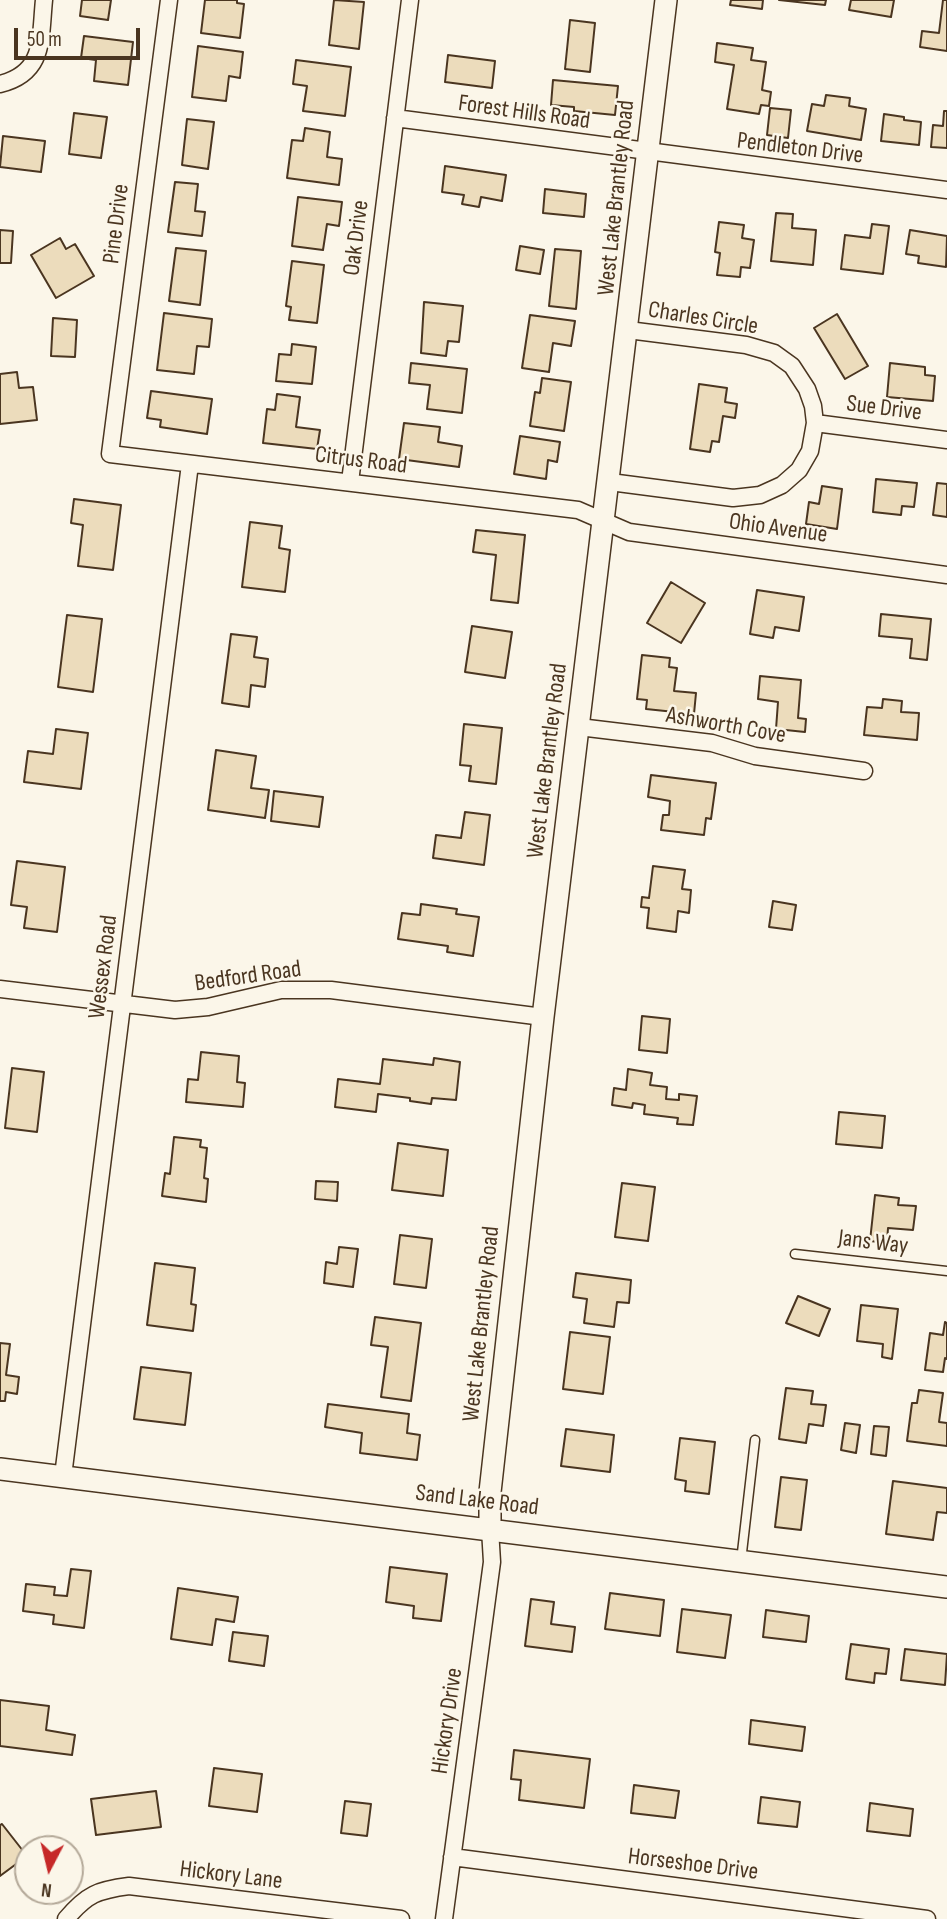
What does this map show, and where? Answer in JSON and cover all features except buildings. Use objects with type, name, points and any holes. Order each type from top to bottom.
[{"type":"street","points":[[8,82],[31,68],[38,48],[44,0]]},
{"type":"street","name":"Pine Drive","points":[[110,454],[169,0]]},
{"type":"street","name":"Oak Drive","points":[[350,482],[410,0]]},
{"type":"street","name":"West Lake Brantley Road","points":[[490,1529],[490,1492],[543,1017],[610,482],[666,0]]},
{"type":"street","name":"Forest Hills Road","points":[[395,118],[648,153]]},
{"type":"street","name":"Pendleton Drive","points":[[648,153],[947,190]]},
{"type":"street","name":"Charles Circle","points":[[610,482],[733,498],[760,495],[782,485],[799,470],[810,451],[815,423],[807,389],[792,366],[774,353],[747,345],[628,330]]},
{"type":"street","name":"Sue Drive","points":[[815,423],[947,440]]},
{"type":"street","name":"Citrus Road","points":[[110,454],[578,510],[604,522]]},
{"type":"street","name":"Wessex Road","points":[[63,1476],[190,464]]},
{"type":"street","name":"Ohio Avenue","points":[[604,522],[629,532],[947,575]]},
{"type":"street","name":"Ashworth Cove","points":[[579,727],[712,743],[755,756],[864,771]]},
{"type":"street","name":"Bedford Road","points":[[0,989],[175,1010],[208,1007],[281,990],[331,990],[543,1017]]},
{"type":"street","name":"Sand Lake Road","points":[[0,1469],[947,1587]]},
{"type":"street","name":"Hickory Drive","points":[[444,1919],[492,1562],[490,1529]]},
{"type":"street","name":"Horseshoe Drive","points":[[452,1857],[927,1919]]},
{"type":"street","name":"Hickory Lane","points":[[66,1919],[85,1899],[108,1889],[130,1886],[401,1919]]},
{"type":"lane","name":"Jans Way","points":[[795,1254],[947,1271]]},
{"type":"lane","points":[[741,1561],[755,1440]]}]
